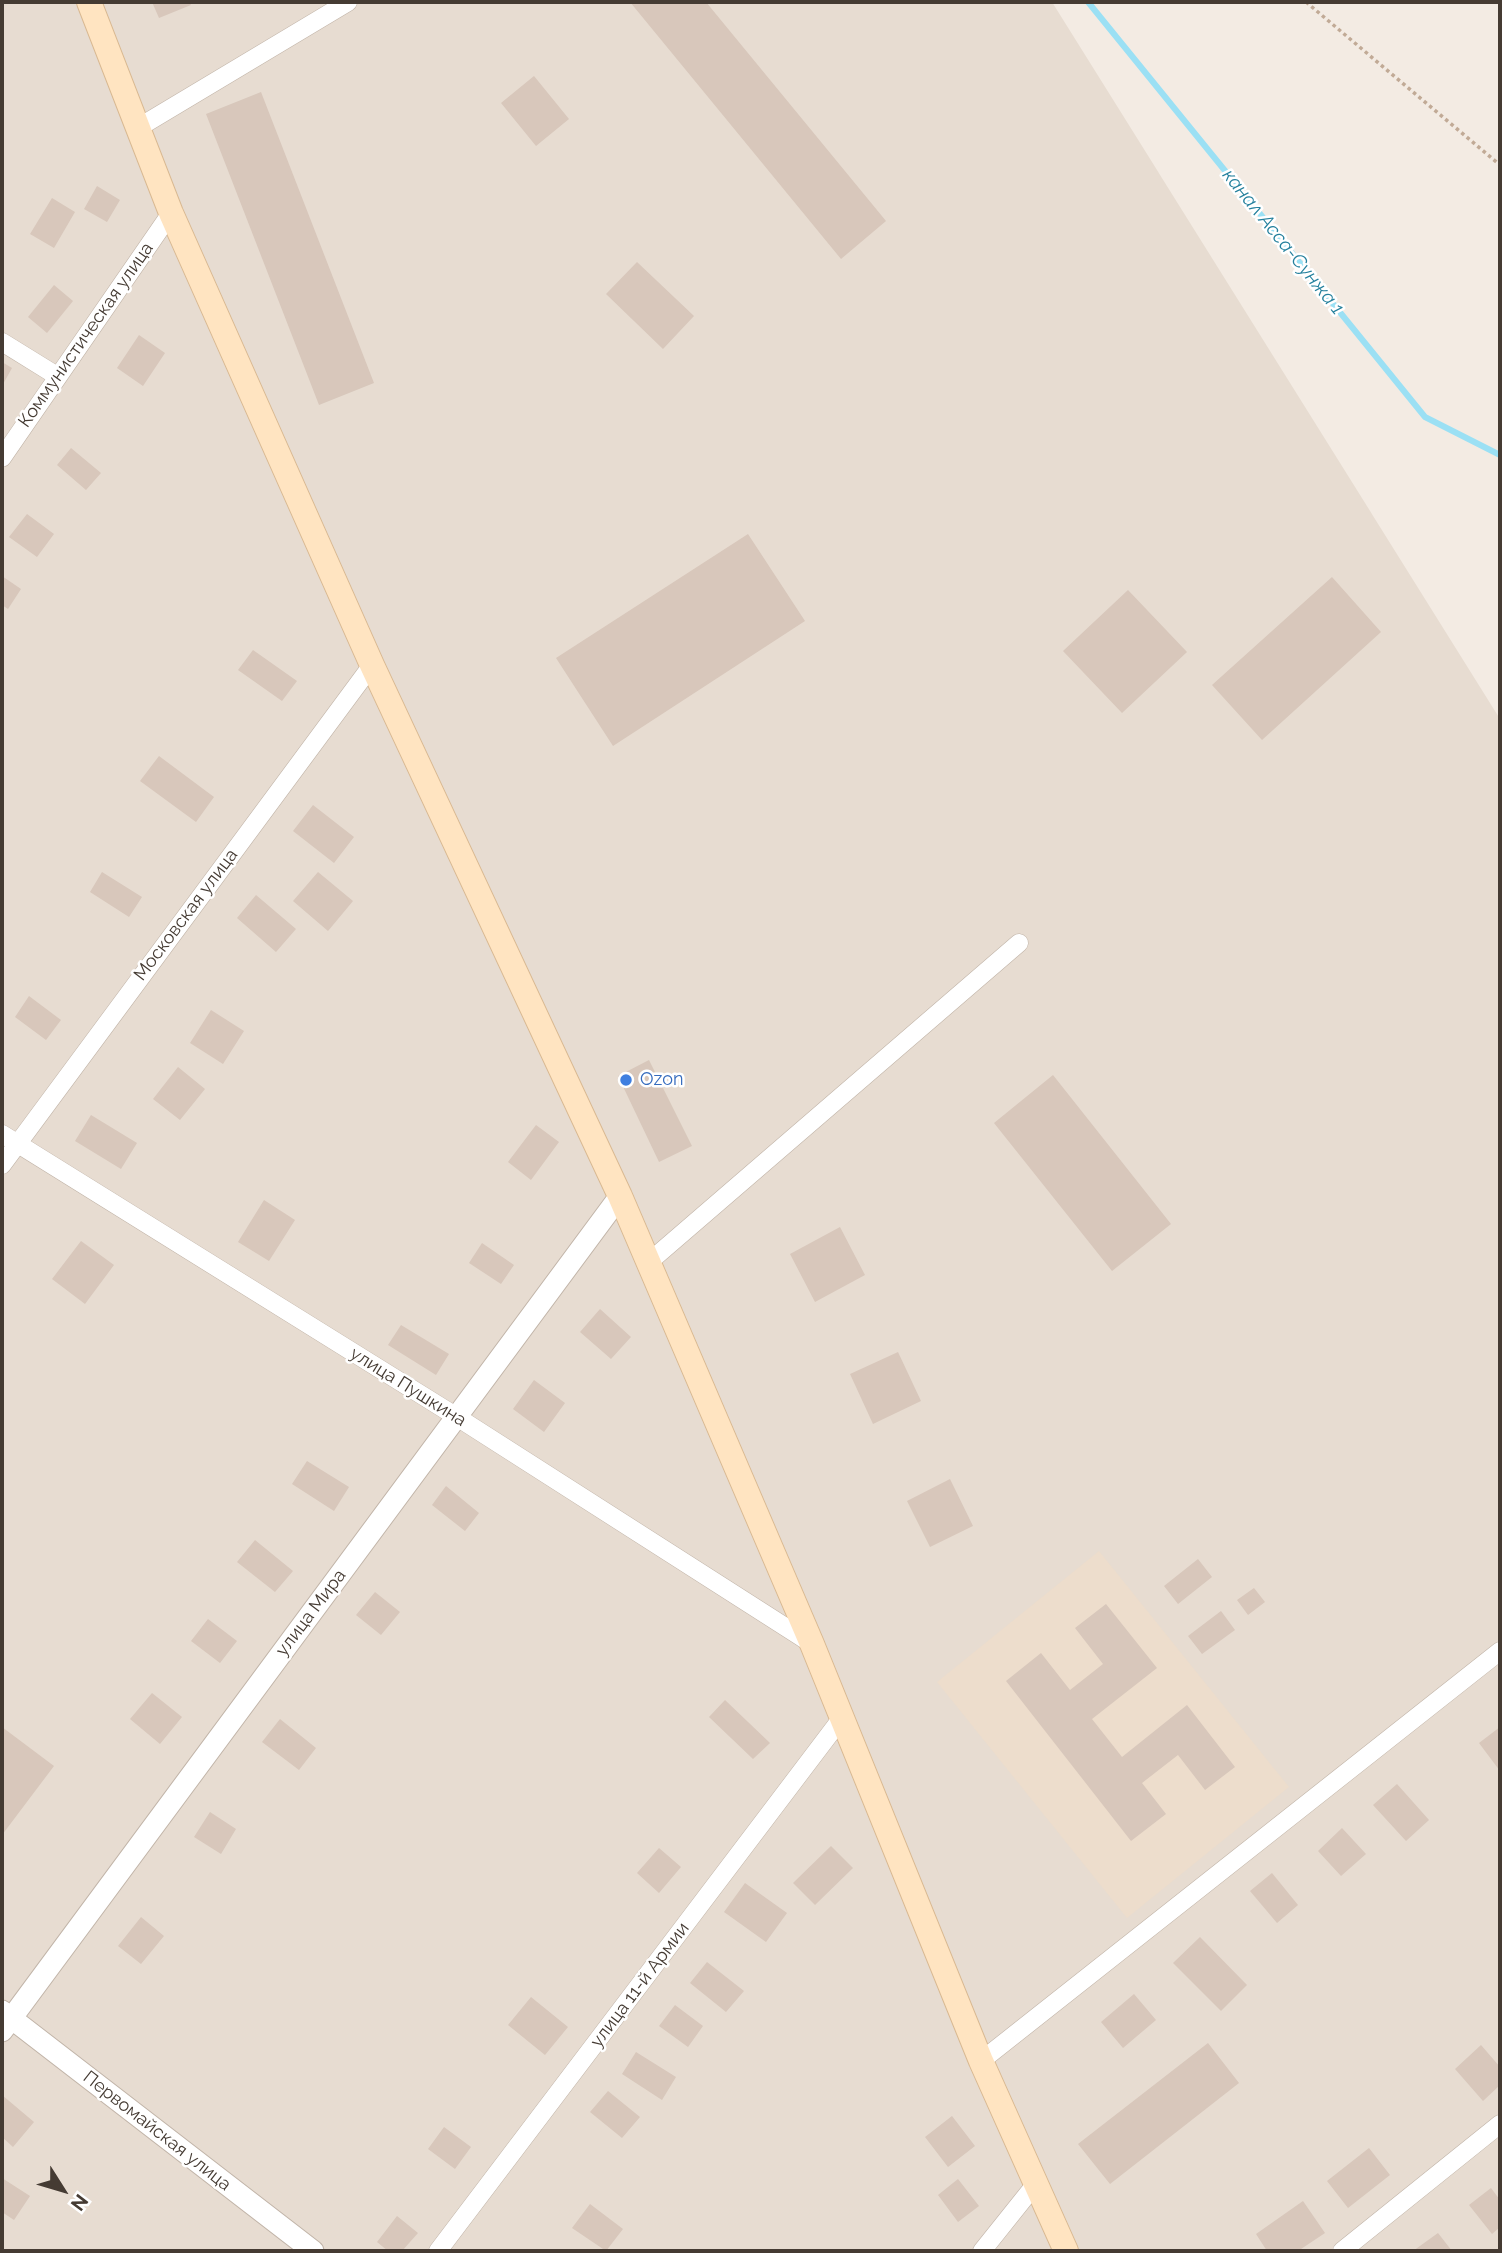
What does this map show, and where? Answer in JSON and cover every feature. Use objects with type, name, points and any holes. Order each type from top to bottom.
[{"type":"main road","points":[[89,2],[136,129],[171,213],[372,664],[649,1262],[812,1644],[981,2061],[1034,2186],[1066,2251]]},
{"type":"street","points":[[136,129],[348,2]]},
{"type":"street","name":"Коммунистическая улица","points":[[2,458],[171,213]]},
{"type":"street","points":[[2,342],[57,376]]},
{"type":"street","name":"Московская улица","points":[[2,1165],[9,1139],[372,664]]},
{"type":"street","points":[[649,1262],[1019,943]]},
{"type":"street","name":"улица Пушкина","points":[[9,1139],[457,1417],[812,1644]]},
{"type":"street","name":"улица Мира","points":[[5,2020],[620,1196]]},
{"type":"street","points":[[981,2061],[1500,1651]]},
{"type":"street","name":"улица 11-й Армии","points":[[438,2251],[841,1719]]},
{"type":"street","name":"Первомайская улица","points":[[5,2020],[313,2251]]},
{"type":"street","points":[[1342,2251],[1500,2124]]},
{"type":"street","points":[[982,2251],[1034,2186]]},
{"type":"path","points":[[1306,2],[1500,165]]},
{"type":"shaded area","points":[[2,2],[1052,2],[1500,719],[1500,2251],[2,2251]]},
{"type":"shaded area","points":[[1099,1551],[1289,1787],[1127,1918],[937,1682]]},
{"type":"building","points":[[152,2],[189,2],[191,5],[159,18]]},
{"type":"building","points":[[630,2],[706,2],[886,221],[841,259]]},
{"type":"building","points":[[534,76],[569,119],[536,146],[501,103]]},
{"type":"building","points":[[261,92],[374,383],[319,405],[206,114]]},
{"type":"building","points":[[97,186],[120,200],[107,222],[84,209]]},
{"type":"building","points":[[52,198],[75,212],[54,248],[30,234]]},
{"type":"building","points":[[637,262],[694,316],[663,349],[606,294]]},
{"type":"building","points":[[54,285],[73,301],[47,333],[28,317]]},
{"type":"building","points":[[139,335],[165,353],[143,386],[117,368]]},
{"type":"building","points":[[2,362],[12,368],[2,386]]},
{"type":"building","points":[[71,448],[101,473],[86,490],[57,465]]},
{"type":"building","points":[[27,514],[54,534],[37,557],[9,537]]},
{"type":"building","points":[[748,534],[805,621],[613,746],[556,658]]},
{"type":"building","points":[[2,576],[21,589],[8,609],[2,605]]},
{"type":"building","points":[[1332,577],[1381,632],[1262,740],[1212,685]]},
{"type":"building","points":[[1128,590],[1187,652],[1122,713],[1063,651]]},
{"type":"building","points":[[253,650],[297,681],[282,701],[238,670]]},
{"type":"building","points":[[159,756],[214,797],[196,822],[140,781]]},
{"type":"building","points":[[313,805],[354,837],[334,863],[293,831]]},
{"type":"building","points":[[102,872],[142,897],[129,917],[90,892]]},
{"type":"building","points":[[318,872],[353,901],[328,931],[293,901]]},
{"type":"building","points":[[256,895],[296,929],[276,952],[237,918]]},
{"type":"building","points":[[29,996],[61,1020],[46,1040],[15,1017]]},
{"type":"building","points":[[211,1010],[244,1031],[223,1064],[190,1043]]},
{"type":"building","points":[[649,1060],[692,1146],[659,1162],[618,1076]]},
{"type":"building","points":[[178,1067],[205,1089],[180,1120],[153,1099]]},
{"type":"building","points":[[1053,1075],[1171,1224],[1112,1271],[994,1123]]},
{"type":"building","points":[[91,1115],[137,1143],[121,1169],[75,1141]]},
{"type":"building","points":[[536,1125],[559,1142],[531,1180],[508,1162]]},
{"type":"building","points":[[264,1200],[295,1220],[269,1261],[238,1242]]},
{"type":"building","points":[[840,1227],[865,1275],[815,1302],[790,1254]]},
{"type":"building","points":[[81,1241],[114,1265],[85,1304],[52,1279]]},
{"type":"building","points":[[482,1243],[514,1265],[501,1284],[469,1263]]},
{"type":"building","points":[[600,1309],[631,1337],[611,1359],[580,1332]]},
{"type":"building","points":[[401,1325],[449,1354],[436,1375],[388,1345]]},
{"type":"building","points":[[898,1352],[921,1401],[873,1424],[850,1374]]},
{"type":"building","points":[[534,1380],[565,1403],[544,1432],[513,1409]]},
{"type":"building","points":[[307,1461],[349,1487],[334,1511],[292,1484]]},
{"type":"building","points":[[950,1479],[973,1526],[930,1547],[907,1501]]},
{"type":"building","points":[[446,1486],[479,1513],[465,1531],[432,1505]]},
{"type":"building","points":[[255,1540],[293,1571],[275,1592],[237,1562]]},
{"type":"building","points":[[1198,1559],[1212,1577],[1178,1604],[1164,1586]]},
{"type":"building","points":[[1254,1588],[1265,1602],[1248,1615],[1237,1600]]},
{"type":"building","points":[[375,1592],[400,1612],[381,1635],[356,1615]]},
{"type":"building","points":[[1106,1604],[1157,1668],[1092,1719],[1122,1757],[1187,1705],[1235,1767],[1205,1790],[1178,1755],[1142,1783],[1166,1814],[1131,1841],[1006,1681],[1041,1653],[1070,1690],[1103,1664],[1075,1628]]},
{"type":"building","points":[[1221,1611],[1235,1630],[1202,1654],[1188,1636]]},
{"type":"building","points":[[208,1619],[237,1641],[220,1663],[191,1641]]},
{"type":"building","points":[[152,1693],[182,1717],[160,1744],[130,1719]]},
{"type":"building","points":[[725,1700],[770,1743],[753,1759],[709,1717]]},
{"type":"building","points":[[280,1719],[316,1748],[299,1770],[262,1742]]},
{"type":"building","points":[[2,1727],[54,1766],[2,1835]]},
{"type":"building","points":[[1500,1727],[1500,1771],[1479,1743]]},
{"type":"building","points":[[1397,1784],[1429,1820],[1406,1841],[1373,1805]]},
{"type":"building","points":[[210,1812],[236,1829],[221,1854],[194,1837]]},
{"type":"building","points":[[1342,1828],[1366,1854],[1341,1876],[1318,1851]]},
{"type":"building","points":[[831,1846],[853,1868],[815,1905],[793,1883]]},
{"type":"building","points":[[659,1848],[681,1867],[659,1893],[637,1873]]},
{"type":"building","points":[[1272,1873],[1298,1905],[1277,1923],[1250,1891]]},
{"type":"building","points":[[745,1883],[787,1913],[766,1942],[724,1912]]},
{"type":"building","points":[[141,1917],[164,1936],[141,1964],[118,1946]]},
{"type":"building","points":[[1200,1937],[1247,1985],[1221,2011],[1173,1963]]},
{"type":"building","points":[[707,1962],[744,1991],[726,2012],[690,1983]]},
{"type":"building","points":[[1134,1994],[1156,2020],[1123,2048],[1101,2022]]},
{"type":"building","points":[[531,1997],[568,2027],[545,2055],[508,2025]]},
{"type":"building","points":[[675,2005],[703,2026],[688,2047],[659,2026]]},
{"type":"building","points":[[1208,2043],[1239,2083],[1110,2184],[1078,2144]]},
{"type":"building","points":[[1481,2045],[1500,2067],[1500,2085],[1483,2101],[1455,2069]]},
{"type":"building","points":[[636,2052],[676,2077],[662,2100],[622,2074]]},
{"type":"building","points":[[608,2091],[640,2117],[622,2138],[590,2112]]},
{"type":"building","points":[[2,2095],[34,2122],[13,2147],[2,2137]]},
{"type":"building","points":[[952,2116],[975,2146],[948,2167],[925,2137]]},
{"type":"building","points":[[444,2127],[471,2147],[455,2169],[428,2149]]},
{"type":"building","points":[[1369,2148],[1390,2175],[1348,2208],[1327,2181]]},
{"type":"building","points":[[2,2178],[30,2196],[14,2220],[2,2212]]},
{"type":"building","points":[[958,2179],[979,2206],[958,2222],[938,2195]]},
{"type":"building","points":[[1491,2188],[1500,2200],[1500,2227],[1492,2234],[1469,2205]]},
{"type":"building","points":[[1303,2201],[1325,2233],[1298,2251],[1267,2251],[1256,2234]]},
{"type":"building","points":[[590,2204],[623,2229],[606,2251],[572,2228]]},
{"type":"building","points":[[397,2216],[418,2233],[402,2251],[388,2251],[377,2242]]},
{"type":"building","points":[[1438,2233],[1452,2251],[1413,2251]]},
{"type":"waterway","name":"канал Асса-Сунжа 1","points":[[1088,2],[1425,417],[1500,455]]},
{"type":"place","name":"Ozon","points":[[626,1080]]}]
